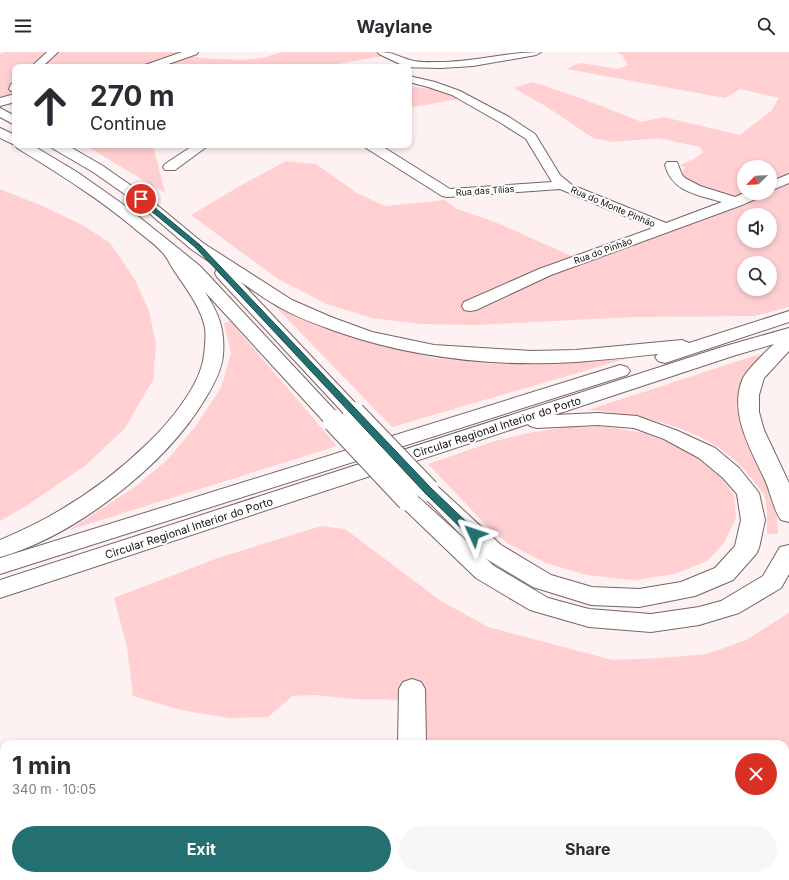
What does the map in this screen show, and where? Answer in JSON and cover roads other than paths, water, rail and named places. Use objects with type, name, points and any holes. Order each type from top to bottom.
[{"type":"main road","points":[[158,64],[193,52]]},
{"type":"main road","points":[[0,112],[12,119]]},
{"type":"main road","points":[[0,132],[12,139]]},
{"type":"main road","points":[[27,148],[72,175],[119,208],[168,248],[194,270],[334,421],[418,495],[492,551],[542,581],[591,596],[639,598],[686,590],[724,574],[747,548],[753,520],[748,493],[731,473],[707,453],[671,435],[637,422],[598,419],[508,424]]},
{"type":"main road","points":[[63,148],[98,168],[141,199],[197,246],[354,413],[418,495],[445,536],[485,572],[539,604],[589,618],[651,623],[699,616],[730,607],[772,582],[789,553]]},
{"type":"main road","points":[[197,246],[286,304],[325,321],[367,336],[434,351],[531,357],[576,356],[697,345]]},
{"type":"main road","points":[[0,549],[64,519],[121,479],[152,451],[187,414],[202,393],[211,369],[216,346],[214,328],[208,313],[168,248]]},
{"type":"main road","name":"Circular Regional Interior do Porto","points":[[0,566],[656,360],[697,345],[789,316]]},
{"type":"main road","name":"Circular Regional Interior do Porto","points":[[0,589],[729,351],[789,334]]},
{"type":"main road","points":[[789,342],[782,346],[753,379],[748,396],[750,415],[764,454],[787,501],[789,515]]},
{"type":"street","points":[[39,64],[53,52]]},
{"type":"street","points":[[383,52],[402,64]]},
{"type":"street","points":[[412,66],[467,64],[536,52]]},
{"type":"street","name":"Rua do Monte Pinhão","points":[[412,80],[431,84],[456,93],[531,138],[555,177],[567,188],[664,228]]},
{"type":"street","points":[[170,167],[198,148]]},
{"type":"street","name":"Rua das Tílias","points":[[376,148],[447,193],[564,185]]},
{"type":"street","points":[[672,166],[676,178],[685,185],[736,202]]},
{"type":"street","points":[[777,184],[789,178]]},
{"type":"street","name":"Rua do Pinhão","points":[[470,306],[545,272],[741,200]]},
{"type":"street","points":[[412,688],[412,740]]}]
